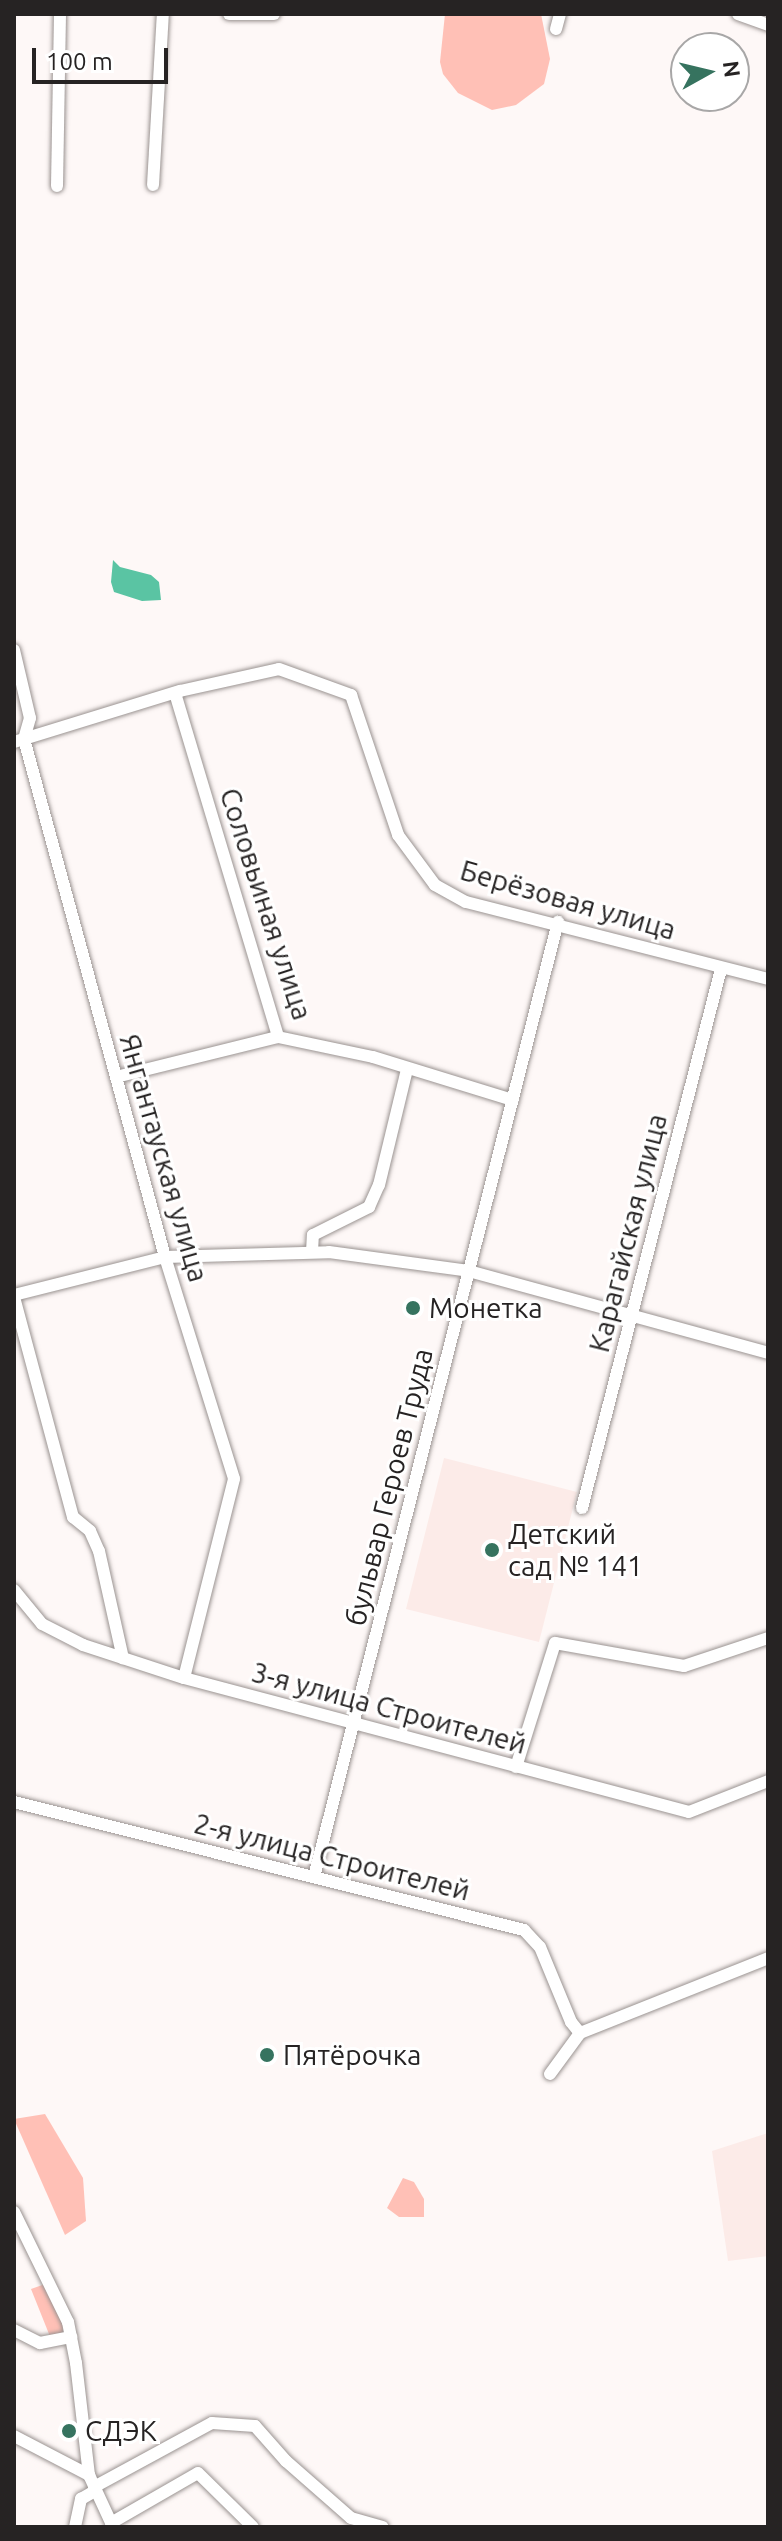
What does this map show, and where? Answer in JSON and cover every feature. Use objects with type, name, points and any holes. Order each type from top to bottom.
[{"type":"street","points":[[57,186],[60,14]]},
{"type":"street","points":[[153,185],[163,14]]},
{"type":"street","points":[[229,14],[274,15]]},
{"type":"street","points":[[556,29],[560,14]]},
{"type":"street","points":[[738,14],[768,25]]},
{"type":"street","name":"Янгантауская улица","points":[[14,650],[30,718],[19,741],[165,1257],[234,1479],[184,1678]]},
{"type":"street","name":"Берёзовая улица","points":[[19,741],[175,693],[279,669],[351,695],[398,835],[435,885],[466,902],[558,922],[721,969],[768,979]]},
{"type":"street","name":"Соловьиная улица","points":[[175,693],[278,1037],[373,1057],[513,1100]]},
{"type":"street","name":"бульвар Героев Труда","points":[[314,1877],[558,922]]},
{"type":"street","name":"Карагайская улица","points":[[582,1508],[721,969]]},
{"type":"street","points":[[116,1077],[278,1037]]},
{"type":"street","points":[[312,1252],[313,1235],[369,1207],[379,1185],[407,1069]]},
{"type":"street","points":[[123,1658],[99,1551],[90,1531],[73,1517],[14,1296],[165,1257],[312,1252],[469,1271],[631,1318],[768,1353]]},
{"type":"street","name":"3-я улица Строителей","points":[[14,1590],[42,1624],[83,1645],[184,1678],[689,1812],[768,1781]]},
{"type":"street","points":[[516,1767],[555,1643],[684,1666],[768,1638]]},
{"type":"street","name":"2-я улица Строителей","points":[[14,1802],[524,1930],[540,1947],[571,2022],[580,2033]]},
{"type":"street","points":[[550,2074],[580,2033],[768,1958]]},
{"type":"street","points":[[14,2212],[55,2291],[71,2337],[93,2484],[112,2525],[198,2473],[253,2527]]},
{"type":"street","points":[[14,2330],[40,2343],[71,2337]]},
{"type":"street","points":[[75,2527],[81,2499],[93,2484],[212,2423],[255,2426],[286,2461],[351,2518],[383,2527]]},
{"type":"street","points":[[14,2436],[93,2484]]},
{"type":"shaded area","points":[[445,14],[541,14],[550,59],[544,84],[516,105],[492,110],[458,93],[443,74],[440,62]]},
{"type":"shaded area","points":[[113,560],[120,567],[151,575],[159,582],[161,600],[142,601],[114,592],[111,582]]},
{"type":"shaded area","name":"Детский сад № 141","points":[[444,1458],[577,1492],[539,1642],[406,1609]]},
{"type":"shaded area","points":[[45,2114],[83,2178],[86,2221],[65,2235],[14,2119]]},
{"type":"shaded area","points":[[768,2133],[768,2256],[728,2261],[712,2151]]},
{"type":"shaded area","points":[[403,2178],[414,2182],[424,2199],[424,2217],[399,2217],[387,2208]]},
{"type":"shaded area","points":[[48,2283],[69,2335],[51,2339],[31,2289]]},
{"type":"place","name":"Монетка","points":[[413,1308]]},
{"type":"place","name":"Детский сад № 141","points":[[492,1550]]},
{"type":"place","name":"Пятёрочка","points":[[267,2055]]},
{"type":"place","name":"СДЭК","points":[[69,2431]]}]
